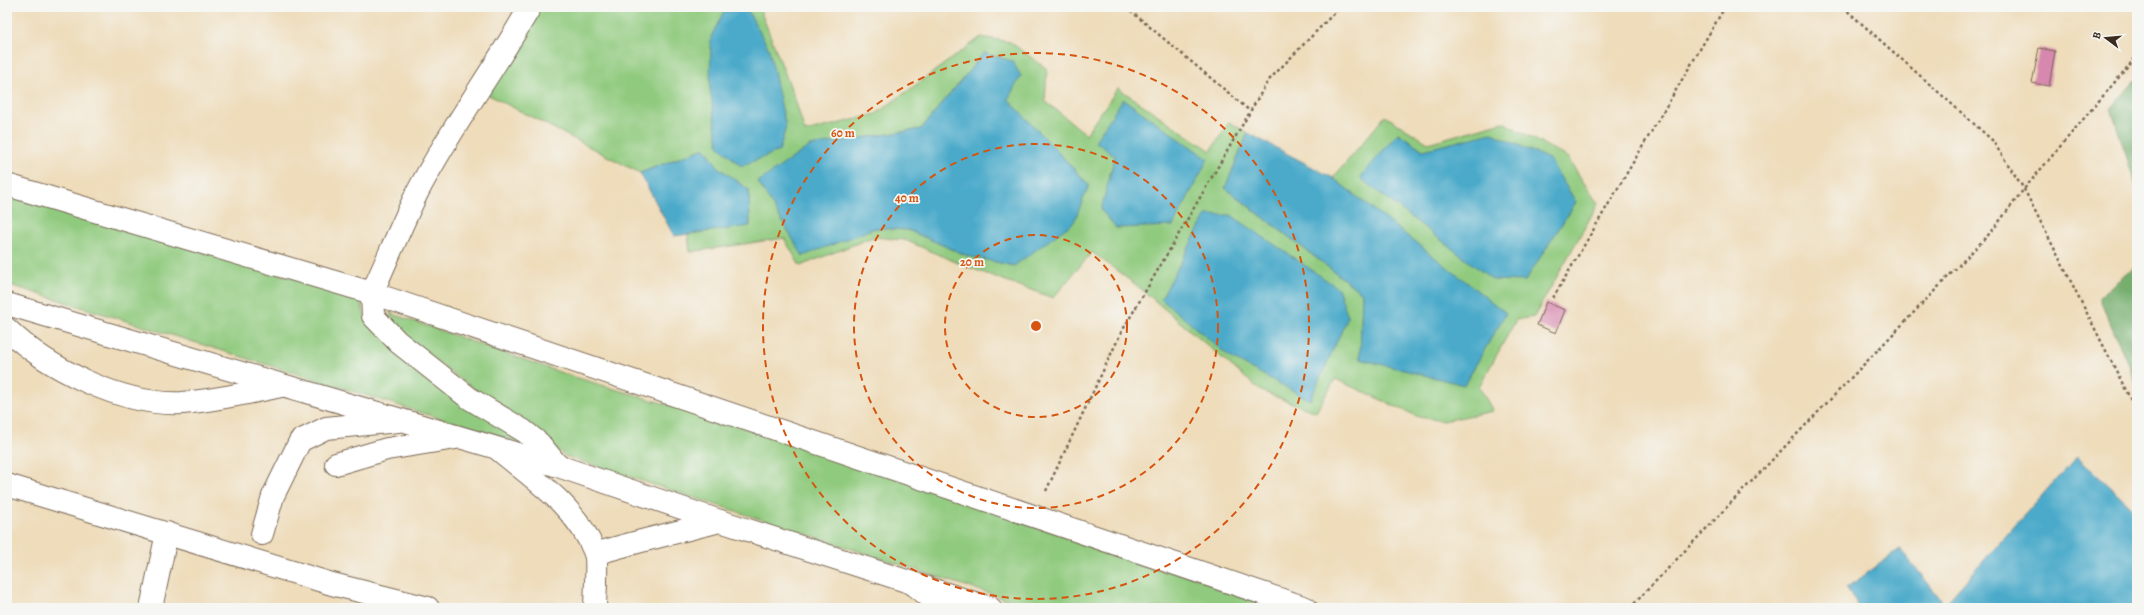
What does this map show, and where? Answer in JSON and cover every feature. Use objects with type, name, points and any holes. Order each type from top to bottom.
[{"type":"street","points":[[530,7],[515,36],[449,138],[417,194],[372,293],[373,316],[398,342],[469,398],[524,431],[539,443],[558,466]]},
{"type":"street","points":[[7,185],[372,293],[1306,608]]},
{"type":"street","points":[[7,304],[456,438],[558,466],[720,521],[990,608]]},
{"type":"street","points":[[7,329],[23,344],[67,372],[100,387],[140,400],[182,403],[281,386]]},
{"type":"street","points":[[262,534],[273,496],[300,441],[326,428],[398,420]]},
{"type":"street","points":[[336,464],[387,449],[456,438]]},
{"type":"street","points":[[499,450],[548,490],[574,517],[596,554],[595,608]]},
{"type":"street","points":[[7,485],[332,584],[386,603],[428,608]]},
{"type":"street","points":[[596,554],[630,543],[660,537],[720,521]]},
{"type":"street","points":[[151,608],[167,533]]},
{"type":"street","points":[[911,583],[943,608]]},
{"type":"path","points":[[1126,7],[1250,111]]},
{"type":"path","points":[[1034,515],[1121,333],[1268,81],[1340,7]]},
{"type":"path","points":[[1553,298],[1725,7]]},
{"type":"path","points":[[1843,7],[1992,140],[2024,189],[2137,412]]},
{"type":"path","points":[[1630,608],[1992,231],[2024,189],[2137,56]]},
{"type":"green space","points":[[537,7],[637,7],[645,9],[658,7],[759,7],[795,99],[805,132],[876,114],[981,37],[1010,42],[1047,69],[1045,101],[1086,134],[1118,88],[1211,151],[1229,122],[1248,133],[1225,188],[1362,293],[1360,359],[1505,313],[1333,178],[1385,116],[1428,143],[1503,122],[1567,157],[1598,204],[1534,317],[1516,320],[1479,387],[1493,411],[1443,421],[1419,417],[1335,379],[1316,412],[1261,391],[1140,288],[1092,252],[1053,298],[965,266],[905,240],[873,237],[800,266],[784,238],[690,252],[688,234],[750,225],[749,190],[719,168],[705,148],[640,173],[487,94]],"holes":[[[984,53],[1021,76],[1007,99],[1089,185],[968,256],[908,230],[875,228],[810,146],[921,129]],[[1398,133],[1423,150],[1360,178]],[[1115,156],[1116,228],[1109,180]]]},
{"type":"green space","points":[[2137,78],[2137,189],[2111,109]]},
{"type":"green space","points":[[7,196],[359,297],[366,319],[529,446],[7,284]]},
{"type":"green space","points":[[2137,266],[2137,385],[2099,297]]},
{"type":"green space","points":[[390,313],[568,375],[762,433],[1287,608],[1034,608],[565,456],[523,422],[454,375],[397,330]]},
{"type":"water","points":[[747,9],[769,49],[786,127],[779,151],[741,166],[718,145],[710,89],[711,37],[724,11]]},
{"type":"water","points":[[984,53],[1012,61],[1021,76],[1008,99],[1089,185],[1074,222],[1014,266],[968,256],[908,230],[875,228],[803,256],[758,182],[810,146],[921,129]]},
{"type":"water","points":[[1123,99],[1208,159],[1173,226],[1116,228],[1101,210],[1115,156],[1095,141]]},
{"type":"water","points":[[1248,133],[1333,178],[1506,313],[1464,385],[1360,359],[1362,293],[1225,188]]},
{"type":"water","points":[[1398,133],[1423,150],[1492,133],[1549,159],[1576,202],[1525,281],[1493,280],[1360,178]]},
{"type":"water","points":[[705,148],[719,168],[749,190],[750,226],[674,236],[640,173]]},
{"type":"water","points":[[1206,215],[1231,215],[1338,288],[1348,317],[1310,400],[1230,357],[1161,299]]},
{"type":"water","points":[[2077,456],[2137,513],[2137,602],[2131,608],[1859,608],[1847,588],[1900,549],[1945,604]]},
{"type":"building","points":[[2039,48],[2055,51],[2049,86],[2032,83]]},
{"type":"building","points":[[1546,302],[1565,310],[1556,333],[1537,325]]}]
